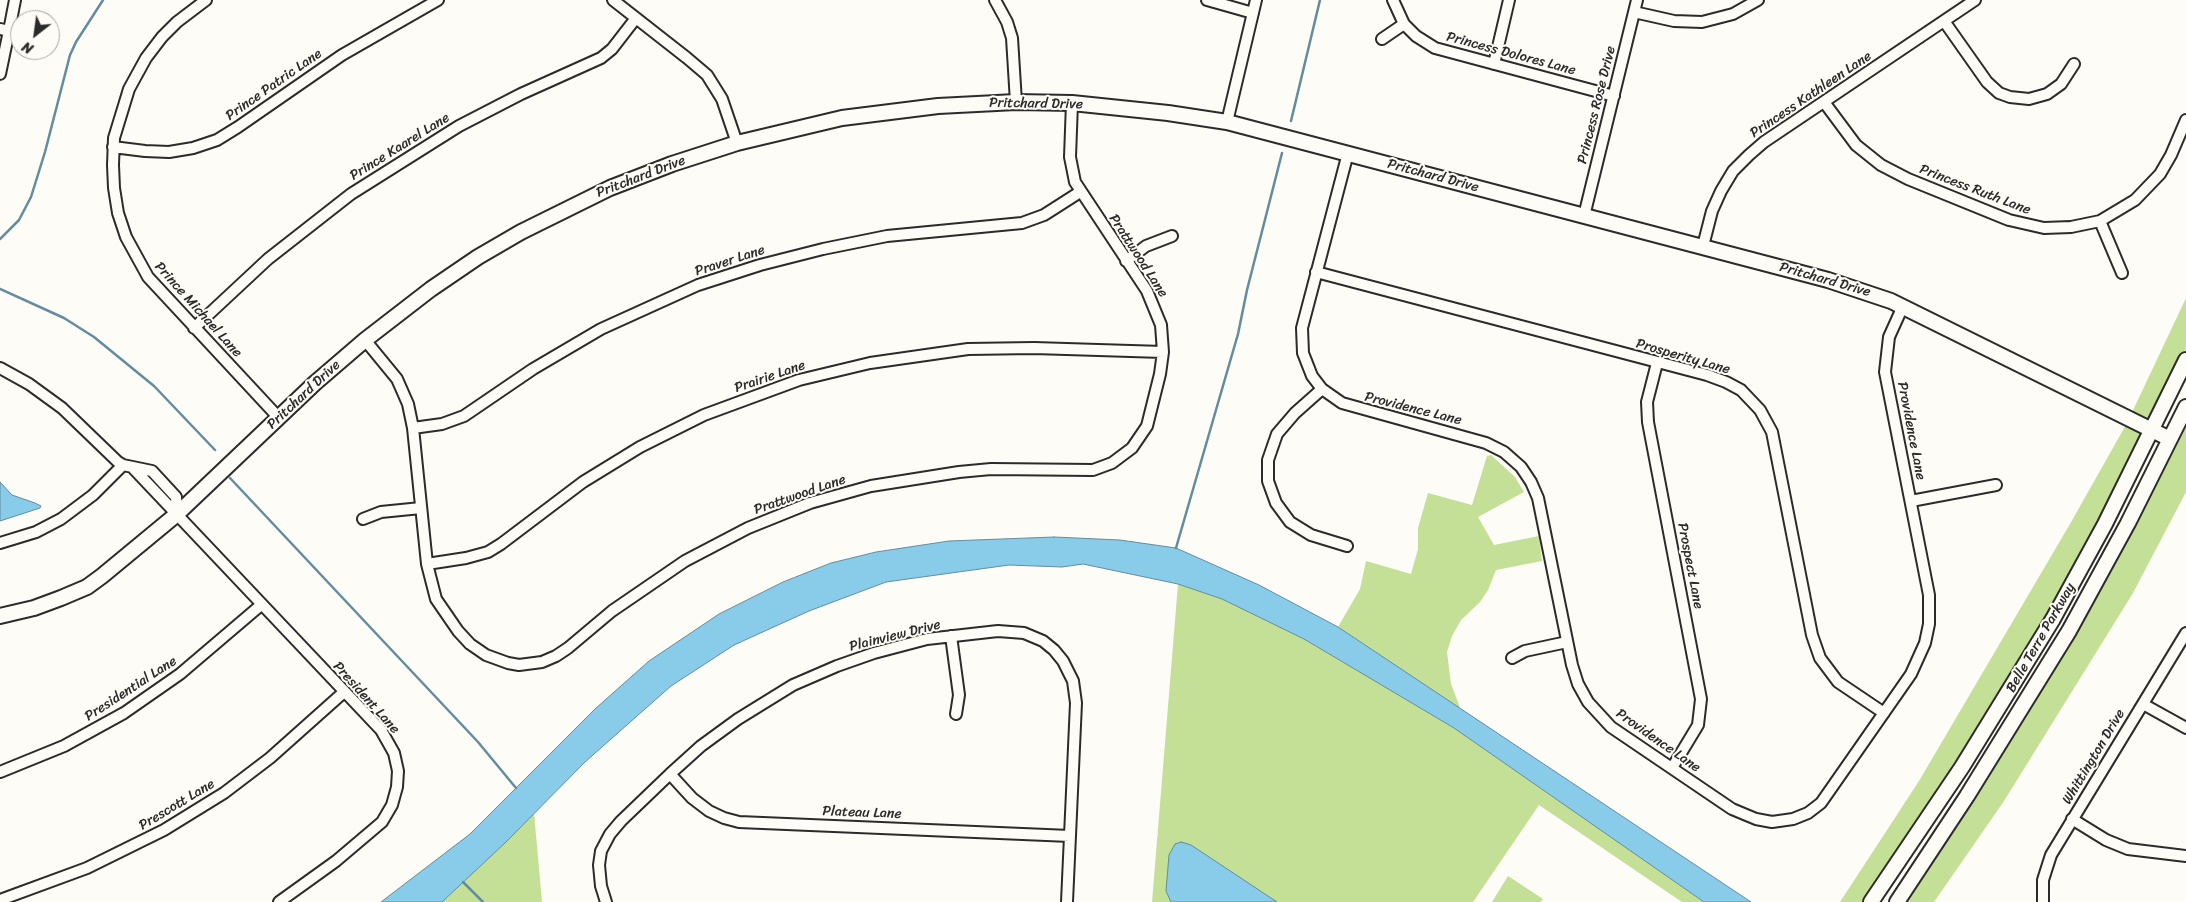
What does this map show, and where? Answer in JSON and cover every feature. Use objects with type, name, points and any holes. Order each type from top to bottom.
[{"type":"street","points":[[0,74],[4,30],[15,0]]},
{"type":"street","name":"Prince Michael Lane","points":[[206,0],[171,28],[146,58],[134,78],[117,122],[113,147],[114,188],[122,225],[132,251],[140,265],[156,287],[279,418]]},
{"type":"street","name":"Prince Patric Lane","points":[[113,147],[146,152],[170,152],[193,148],[217,140],[342,55],[438,0]]},
{"type":"street","points":[[613,0],[696,65],[712,82],[722,99],[737,143]]},
{"type":"street","points":[[995,0],[1007,22],[1012,38],[1016,102]]},
{"type":"street","points":[[1207,0],[1253,13]]},
{"type":"street","points":[[1227,122],[1256,0]]},
{"type":"street","name":"Princess Dolores Lane","points":[[1393,0],[1404,24],[1416,36],[1435,48],[1614,96]]},
{"type":"street","points":[[1494,64],[1510,0]]},
{"type":"street","name":"Princess Rose Drive","points":[[1584,216],[1637,0]]},
{"type":"street","points":[[1634,12],[1680,22],[1702,22],[1733,14],[1758,0]]},
{"type":"street","name":"Princess Kathleen Lane","points":[[1703,246],[1714,205],[1725,184],[1738,166],[1760,146],[1975,0]]},
{"type":"street","name":"Prince Kaarel Lane","points":[[194,328],[268,260],[351,194],[459,126],[521,94],[601,58],[612,49],[636,18]]},
{"type":"street","points":[[1944,21],[1987,82],[1999,93],[2010,98],[2029,100],[2047,94],[2061,84],[2074,64]]},
{"type":"street","points":[[1382,39],[1404,24]]},
{"type":"street","name":"Pritchard Drive","points":[[0,616],[34,608],[87,587],[121,562],[177,514],[315,383],[365,340],[430,289],[478,257],[522,232],[610,188],[672,164],[737,143],[842,118],[938,106],[1016,102],[1072,103],[1168,113],[1227,122],[1703,246],[1866,291],[1903,306],[2170,439]]},
{"type":"street","name":"Princess Ruth Lane","points":[[1824,102],[1850,139],[1867,156],[1908,179],[2009,220],[2027,225],[2061,228],[2100,220],[2128,205],[2153,183],[2171,155],[2186,120]]},
{"type":"street","name":"Prattwood Lane","points":[[365,340],[400,384],[408,404],[413,428],[427,564],[436,599],[445,615],[470,644],[493,659],[508,663],[530,664],[542,662],[568,648],[612,611],[685,561],[748,528],[810,503],[871,486],[959,472],[991,469],[1093,470],[1112,463],[1128,452],[1144,433],[1160,374],[1163,352],[1161,324],[1152,299],[1080,192],[1070,167],[1072,103]]},
{"type":"street","name":"Providence Lane","points":[[1348,153],[1302,328],[1302,345],[1308,369],[1322,389],[1335,399],[1351,407],[1486,443],[1504,452],[1521,467],[1531,482],[1541,510],[1574,675],[1582,692],[1594,710],[1611,727],[1732,809],[1749,817],[1772,822],[1793,819],[1808,813],[1827,797],[1918,661],[1925,643],[1929,624],[1929,595],[1885,366],[1889,338],[1903,306]]},
{"type":"street","name":"Praver Lane","points":[[413,428],[442,424],[464,416],[533,369],[592,334],[698,285],[796,256],[878,238],[940,230],[1022,223],[1044,215],[1080,192]]},
{"type":"street","points":[[2100,220],[2122,273]]},
{"type":"street","points":[[1126,261],[1146,246],[1172,236]]},
{"type":"street","name":"Prosperity Lane","points":[[1316,272],[1707,375],[1733,385],[1747,395],[1765,417],[1776,446],[1817,651],[1824,666],[1838,682],[1884,713]]},
{"type":"street","name":"Prairie Lane","points":[[427,564],[466,558],[488,552],[575,488],[640,447],[704,415],[799,380],[870,363],[960,350],[1034,348],[1163,352]]},
{"type":"street","name":"Belle Terre Parkway","points":[[1872,902],[1957,775],[2026,666],[2105,524],[2186,360]]},
{"type":"street","name":"Prospect Lane","points":[[1656,363],[1647,402],[1649,429],[1701,699],[1698,725],[1672,768]]},
{"type":"street","name":"President Lane","points":[[0,368],[29,384],[62,408],[177,514],[381,730],[390,745],[398,771],[394,796],[388,814],[375,829],[336,861],[279,902]]},
{"type":"street","points":[[1322,389],[1295,413],[1277,434],[1268,460],[1268,482],[1276,503],[1290,522],[1311,535],[1347,546]]},
{"type":"street","name":"Belle Terre Parkway","points":[[1897,902],[1968,796],[2069,630],[2186,407]]},
{"type":"street","points":[[0,543],[36,532],[61,519],[127,466]]},
{"type":"street","points":[[1911,502],[1996,485]]},
{"type":"street","points":[[363,519],[382,512],[421,508]]},
{"type":"street","name":"Presidential Lane","points":[[0,772],[64,746],[132,708],[180,674],[262,605]]},
{"type":"street","name":"Plainview Drive","points":[[606,902],[599,870],[600,855],[606,840],[621,821],[670,774],[727,726],[793,685],[874,652],[951,636],[998,631],[1031,635],[1043,641],[1054,650],[1068,668],[1075,688],[1076,703],[1067,902]]},
{"type":"street","name":"Whittington Drive","points":[[2044,902],[2043,886],[2046,868],[2055,849],[2186,633]]},
{"type":"street","points":[[951,636],[959,695],[956,714]]},
{"type":"street","points":[[1512,658],[1525,652],[1567,642]]},
{"type":"street","name":"Prescott Lane","points":[[0,900],[87,868],[141,843],[171,826],[224,793],[270,758],[344,692]]},
{"type":"street","points":[[2143,704],[2186,728]]},
{"type":"street","name":"Plateau Lane","points":[[670,774],[692,798],[709,812],[739,822],[1070,836]]},
{"type":"street","points":[[2072,820],[2106,840],[2128,849],[2186,856]]},
{"type":"green space","points":[[2186,298],[2186,349],[2091,541],[1991,713],[1866,902],[1840,902],[1919,781],[2070,524],[2127,423]]},
{"type":"green space","points":[[2186,419],[2186,492],[2133,593],[2004,801],[1934,902],[1902,902]]},
{"type":"green space","points":[[1491,455],[1515,477],[1524,492],[1478,517],[1494,545],[1539,536],[1542,561],[1496,570],[1488,590],[1480,602],[1461,620],[1452,636],[1447,652],[1451,684],[1461,710],[1338,627],[1360,589],[1366,561],[1411,574],[1418,549],[1418,528],[1428,493],[1472,505],[1487,456]]},
{"type":"green space","points":[[1178,584],[1222,599],[1304,639],[1454,728],[1704,902],[1682,902],[1539,805],[1473,902],[1152,902]]},
{"type":"green space","points":[[534,813],[542,902],[442,902],[506,842]]},
{"type":"green space","points":[[1508,876],[1543,899],[1541,902],[1492,902]]},
{"type":"water","points":[[0,482],[12,495],[35,503],[41,506],[40,508],[0,521]]},
{"type":"water","points":[[1054,537],[1120,540],[1176,548],[1259,585],[1338,627],[1751,902],[1704,902],[1454,728],[1304,639],[1222,599],[1178,584],[1083,564],[1062,567],[1009,565],[886,582],[809,611],[734,645],[671,686],[585,762],[506,842],[442,902],[381,902],[470,834],[595,709],[649,661],[719,614],[783,582],[831,563],[876,552],[949,541]]},
{"type":"water","points":[[1181,842],[1191,845],[1277,902],[1171,902],[1166,891],[1169,855],[1175,844]]},
{"type":"waterway","points":[[0,239],[19,220],[31,197],[45,152],[70,55],[76,42],[103,0]]},
{"type":"waterway","points":[[1291,121],[1320,0]]},
{"type":"waterway","points":[[1176,548],[1238,334],[1247,290],[1282,153]]},
{"type":"waterway","points":[[0,289],[64,318],[94,337],[154,386],[215,450]]},
{"type":"waterway","points":[[230,478],[478,742],[516,788]]},
{"type":"waterway","points":[[463,882],[483,902]]}]
